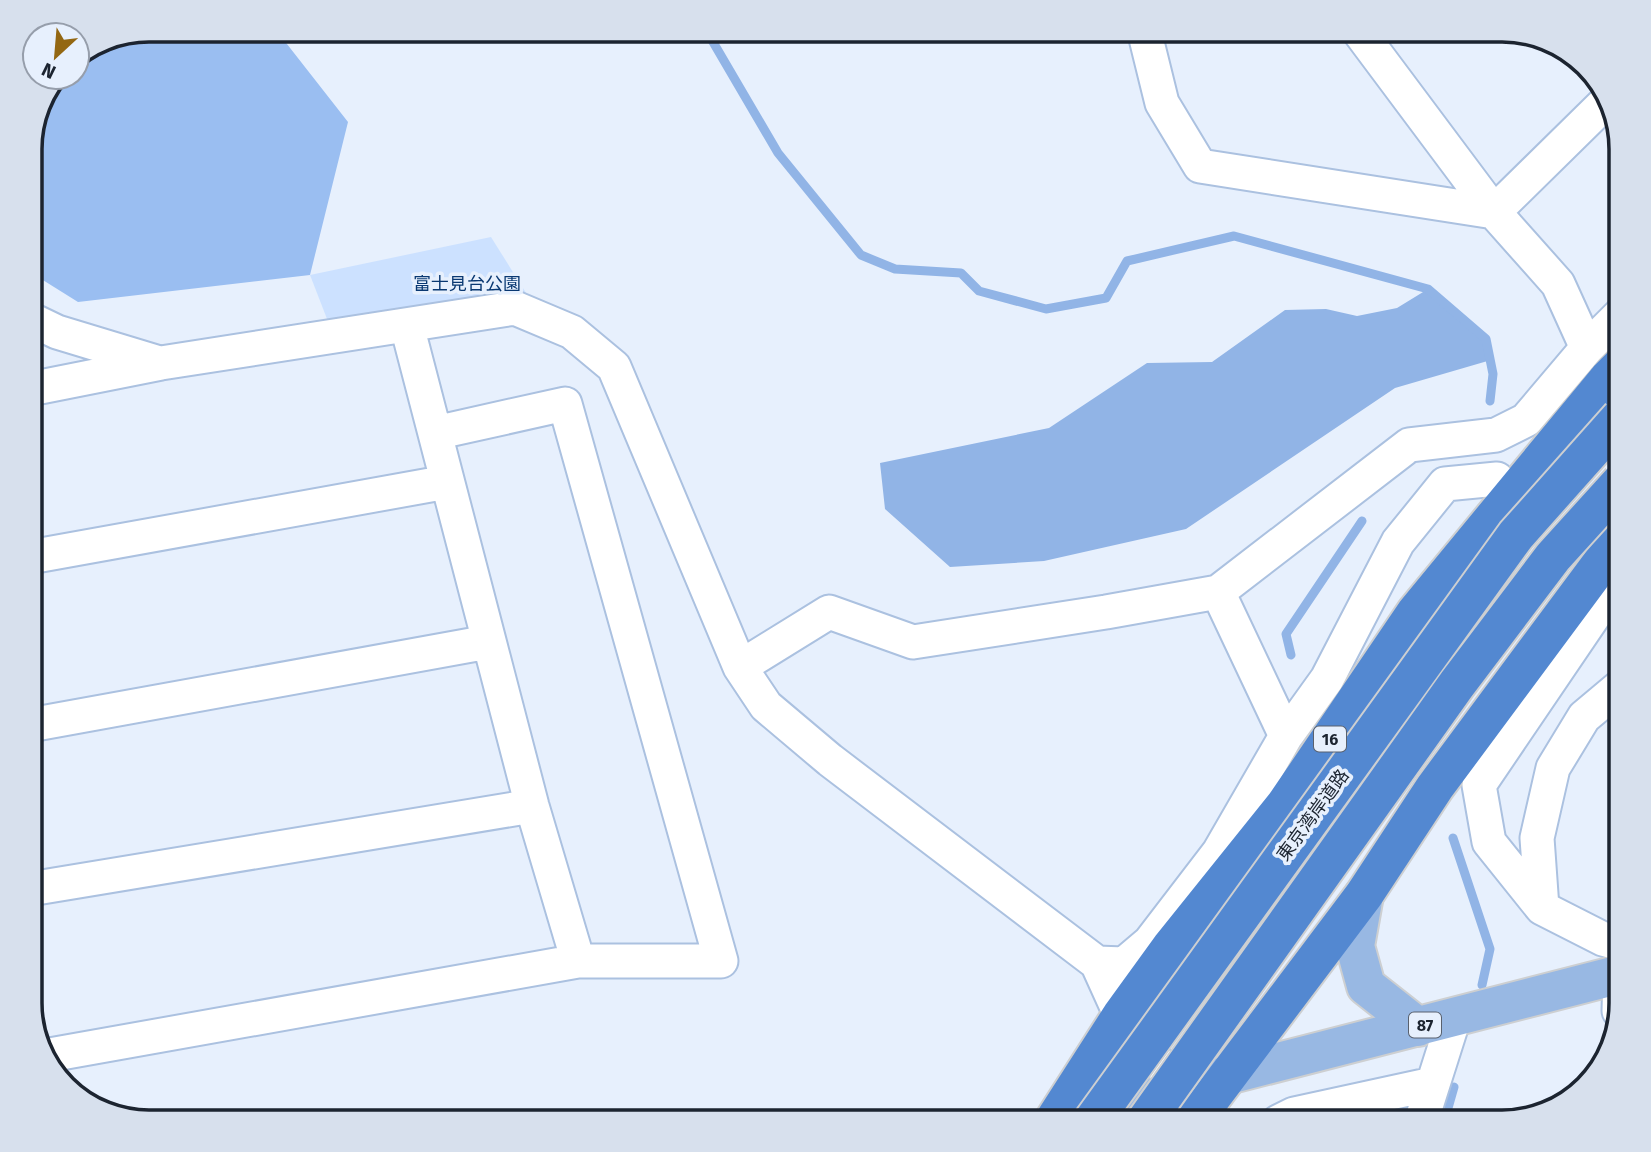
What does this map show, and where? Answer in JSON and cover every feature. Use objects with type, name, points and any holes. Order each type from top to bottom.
[{"type":"highway","name":"16","points":[[1061,1110],[1121,1016],[1171,947],[1285,805],[1416,612],[1609,378]]},
{"type":"highway","name":"東京湾岸道路","points":[[1100,1110],[1516,536],[1609,431]]},
{"type":"highway","points":[[1154,1110],[1457,684],[1553,557],[1609,495]]},
{"type":"highway","points":[[1191,1104],[1228,1075],[1364,895],[1435,787],[1609,553]]},
{"type":"main road","points":[[1364,895],[1355,946],[1366,986],[1436,1022]]},
{"type":"main road","name":"87","points":[[1228,1075],[1609,979]]},
{"type":"main road","points":[[1150,1110],[1191,1104]]},
{"type":"street","points":[[1147,42],[1162,103],[1200,166],[1494,212]]},
{"type":"street","points":[[1367,42],[1494,212],[1558,284],[1587,348]]},
{"type":"street","points":[[1494,212],[1601,107]]},
{"type":"street","points":[[42,387],[161,363],[515,309],[572,332],[614,367],[740,667],[766,706],[830,760],[1097,963],[1121,1016],[1191,1104]]},
{"type":"street","points":[[42,324],[57,332],[161,363]]},
{"type":"street","points":[[407,326],[532,806],[578,961]]},
{"type":"street","points":[[740,667],[829,612],[913,642],[1218,592],[1409,445],[1496,435],[1526,420],[1609,326]]},
{"type":"street","points":[[55,1054],[578,961],[721,961],[565,404],[435,433]]},
{"type":"street","points":[[1097,963],[1124,964],[1150,942],[1219,852],[1286,736],[1326,679],[1398,542],[1445,484],[1497,478]]},
{"type":"street","points":[[42,555],[447,482]]},
{"type":"street","points":[[1218,592],[1286,736]]},
{"type":"street","points":[[1609,593],[1479,785],[1489,842],[1542,908],[1603,939],[1609,952]]},
{"type":"street","points":[[42,723],[488,642]]},
{"type":"street","points":[[1542,908],[1537,838],[1552,768],[1584,717],[1609,695]]},
{"type":"street","points":[[42,887],[532,806]]},
{"type":"street","points":[[1424,1110],[1432,1084],[1436,1022]]},
{"type":"street","points":[[1312,1110],[1432,1084]]},
{"type":"green space","name":"富士見台公園","points":[[491,237],[543,320],[334,337],[310,275]]},
{"type":"shaded area","points":[[285,42],[348,122],[310,275],[78,302],[42,280],[42,142],[53,102],[60,91],[91,91],[91,59],[128,44]]},
{"type":"shaded area","points":[[1428,289],[1486,339],[1491,360],[1395,388],[1186,529],[1044,561],[950,567],[885,509],[880,463],[1049,428],[1147,363],[1212,362],[1285,310],[1326,309],[1357,316],[1397,308]]},
{"type":"waterway","points":[[713,42],[778,153],[861,255],[895,269],[961,273],[979,291],[1046,309],[1106,298],[1127,261],[1234,236],[1428,289],[1486,339],[1493,374],[1490,401]]},
{"type":"waterway","points":[[1291,655],[1286,634],[1362,521]]},
{"type":"waterway","points":[[1453,838],[1490,949],[1482,985]]},
{"type":"waterway","points":[[1447,1110],[1454,1087]]}]
